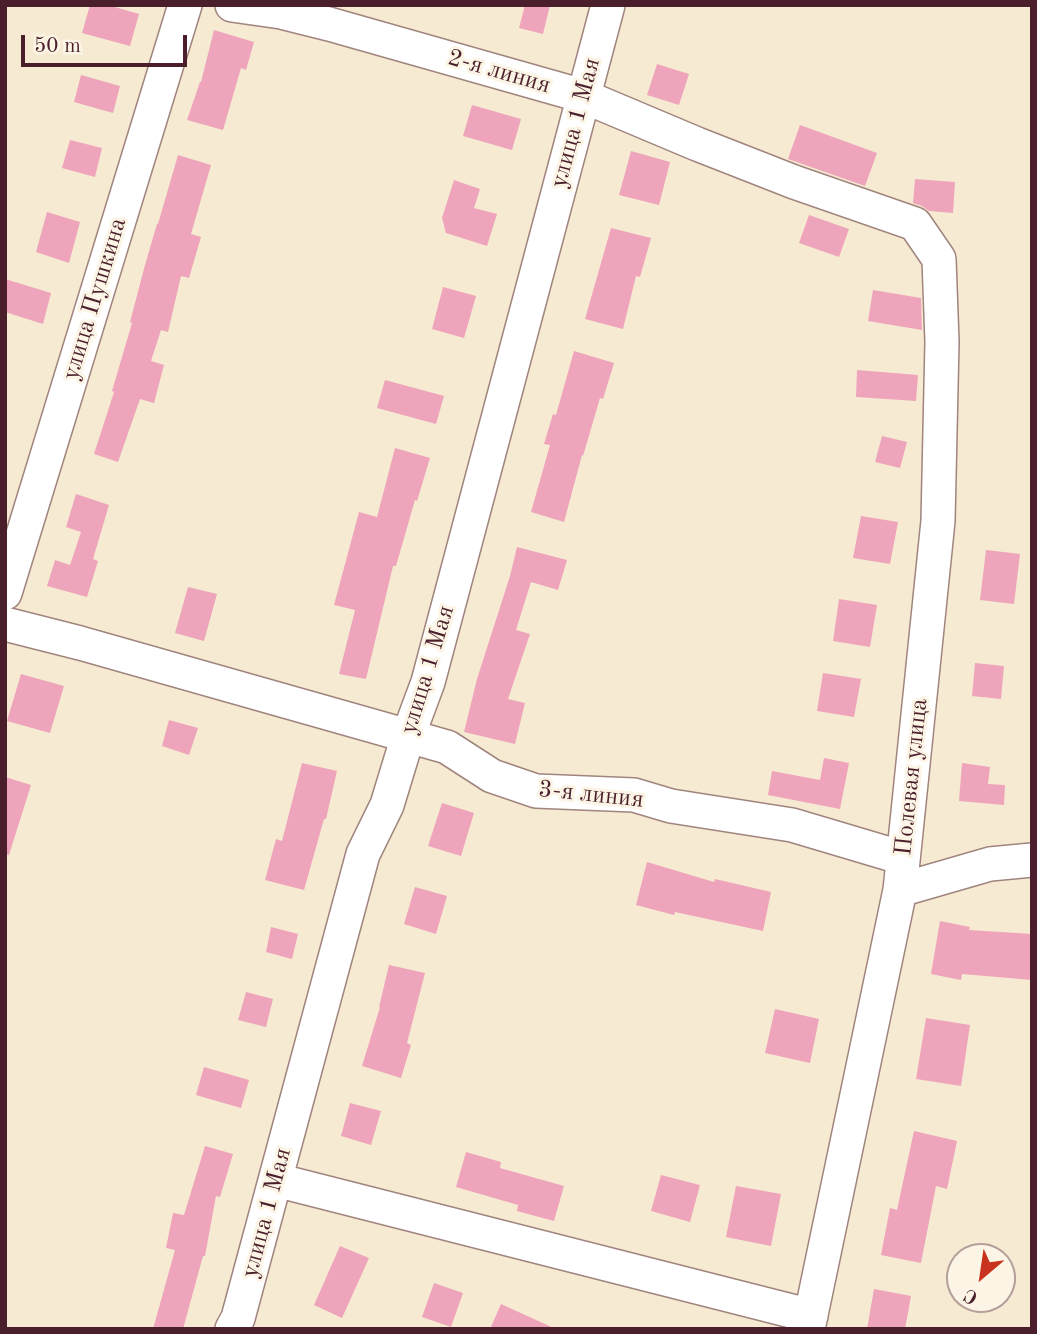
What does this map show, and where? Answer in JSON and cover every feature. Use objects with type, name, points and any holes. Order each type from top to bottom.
[{"type":"street","name":"улица Пушкина","points":[[5,593],[185,5]]},
{"type":"street","name":"2-я линия","points":[[232,5],[281,12],[329,24],[583,96],[697,144],[915,225]]},
{"type":"street","name":"улица 1 Мая","points":[[232,1329],[238,1318],[363,854],[387,805],[428,682],[608,5]]},
{"type":"street","name":"Полевая улица","points":[[810,1322],[902,874],[938,521],[942,342],[939,259],[915,225]]},
{"type":"street","name":"3-я линия","points":[[5,624],[447,747],[492,776],[536,791],[634,795],[671,806],[792,825],[902,874]]},
{"type":"street","points":[[902,874],[1032,860]]},
{"type":"street","points":[[276,1180],[810,1322]]},
{"type":"building","points":[[90,5],[108,5],[139,14],[130,46],[82,33]]},
{"type":"building","points":[[525,5],[550,5],[543,34],[519,28]]},
{"type":"building","points":[[214,30],[254,42],[246,70],[241,68],[223,130],[187,120],[201,82]]},
{"type":"building","points":[[657,64],[689,74],[679,105],[647,95]]},
{"type":"building","points":[[81,75],[120,86],[113,113],[74,102]]},
{"type":"building","points":[[472,105],[521,119],[512,150],[463,136]]},
{"type":"building","points":[[800,125],[877,153],[865,186],[788,159]]},
{"type":"building","points":[[70,140],[102,148],[95,177],[62,168]]},
{"type":"building","points":[[631,151],[670,162],[659,205],[619,195]]},
{"type":"building","points":[[178,155],[211,165],[191,234],[201,237],[189,278],[181,276],[168,332],[161,330],[151,361],[164,365],[154,403],[140,399],[118,462],[94,454],[114,392],[112,391],[132,323],[130,322],[145,265]]},
{"type":"building","points":[[915,179],[955,182],[953,213],[929,211],[913,203]]},
{"type":"building","points":[[454,180],[480,189],[474,208],[497,214],[487,246],[446,233],[442,218]]},
{"type":"building","points":[[47,212],[80,222],[69,263],[36,252]]},
{"type":"building","points":[[809,215],[849,229],[839,257],[799,243]]},
{"type":"building","points":[[611,228],[651,238],[640,277],[636,276],[623,329],[585,319]]},
{"type":"building","points":[[5,279],[51,293],[43,324],[5,312]]},
{"type":"building","points":[[443,287],[476,296],[464,338],[432,329]]},
{"type":"building","points":[[873,290],[921,298],[922,330],[868,321]]},
{"type":"building","points":[[574,351],[614,363],[582,455],[564,522],[531,512],[550,445],[544,444],[553,414],[556,415]]},
{"type":"building","points":[[857,370],[918,375],[916,401],[856,397]]},
{"type":"building","points":[[385,380],[444,396],[436,424],[377,408]]},
{"type":"building","points":[[882,436],[907,442],[900,468],[875,462]]},
{"type":"building","points":[[395,448],[430,458],[396,566],[393,566],[366,679],[339,674],[355,610],[334,605],[359,512],[377,517]]},
{"type":"building","points":[[76,494],[109,505],[93,559],[98,561],[87,597],[47,586],[55,560],[70,565],[81,532],[66,527]]},
{"type":"building","points":[[861,516],[898,522],[890,564],[853,558]]},
{"type":"building","points":[[517,547],[567,560],[558,590],[531,582],[516,630],[530,634],[508,699],[525,703],[515,744],[464,732]]},
{"type":"building","points":[[986,550],[1020,554],[1014,604],[980,600]]},
{"type":"building","points":[[188,587],[217,594],[204,641],[175,633]]},
{"type":"building","points":[[839,599],[877,605],[870,647],[833,641]]},
{"type":"building","points":[[975,663],[1004,666],[1001,699],[972,696]]},
{"type":"building","points":[[823,673],[861,679],[854,717],[817,711]]},
{"type":"building","points":[[21,674],[64,686],[50,733],[7,721]]},
{"type":"building","points":[[169,720],[198,728],[189,755],[162,746]]},
{"type":"building","points":[[824,758],[849,763],[840,809],[768,795],[772,771],[820,780]]},
{"type":"building","points":[[302,763],[337,771],[326,819],[304,890],[265,880],[276,839],[282,841]]},
{"type":"building","points":[[962,763],[990,767],[988,784],[1005,785],[1004,805],[959,801]]},
{"type":"building","points":[[5,777],[31,785],[9,855],[5,854]]},
{"type":"building","points":[[442,803],[474,813],[461,856],[428,846]]},
{"type":"building","points":[[647,862],[714,882],[715,879],[771,892],[763,931],[675,912],[674,915],[636,905]]},
{"type":"building","points":[[415,887],[447,896],[436,934],[404,924]]},
{"type":"building","points":[[940,921],[970,927],[969,930],[1032,934],[1032,980],[962,974],[961,980],[931,974]]},
{"type":"building","points":[[271,927],[298,934],[292,959],[266,952]]},
{"type":"building","points":[[389,965],[425,973],[407,1043],[411,1045],[401,1078],[362,1066],[380,1007]]},
{"type":"building","points":[[246,992],[273,999],[266,1027],[238,1020]]},
{"type":"building","points":[[775,1009],[819,1019],[810,1063],[765,1053]]},
{"type":"building","points":[[926,1018],[970,1025],[961,1086],[916,1079]]},
{"type":"building","points":[[204,1067],[249,1080],[241,1108],[196,1095]]},
{"type":"building","points":[[350,1103],[381,1111],[371,1145],[341,1136]]},
{"type":"building","points":[[914,1131],[957,1141],[947,1189],[936,1186],[921,1263],[881,1255],[890,1208],[897,1210]]},
{"type":"building","points":[[205,1146],[233,1154],[220,1197],[216,1196],[205,1256],[183,1329],[153,1329],[175,1250],[166,1248],[173,1213],[184,1215]]},
{"type":"building","points":[[466,1152],[501,1162],[500,1168],[564,1186],[554,1221],[517,1211],[518,1205],[456,1187]]},
{"type":"building","points":[[661,1175],[700,1185],[690,1222],[651,1211]]},
{"type":"building","points":[[736,1186],[781,1194],[771,1246],[726,1237]]},
{"type":"building","points":[[340,1246],[369,1258],[342,1318],[314,1305]]},
{"type":"building","points":[[434,1283],[463,1293],[451,1327],[422,1317]]},
{"type":"building","points":[[874,1289],[911,1296],[905,1329],[867,1329]]},
{"type":"building","points":[[501,1304],[556,1329],[490,1329]]}]
